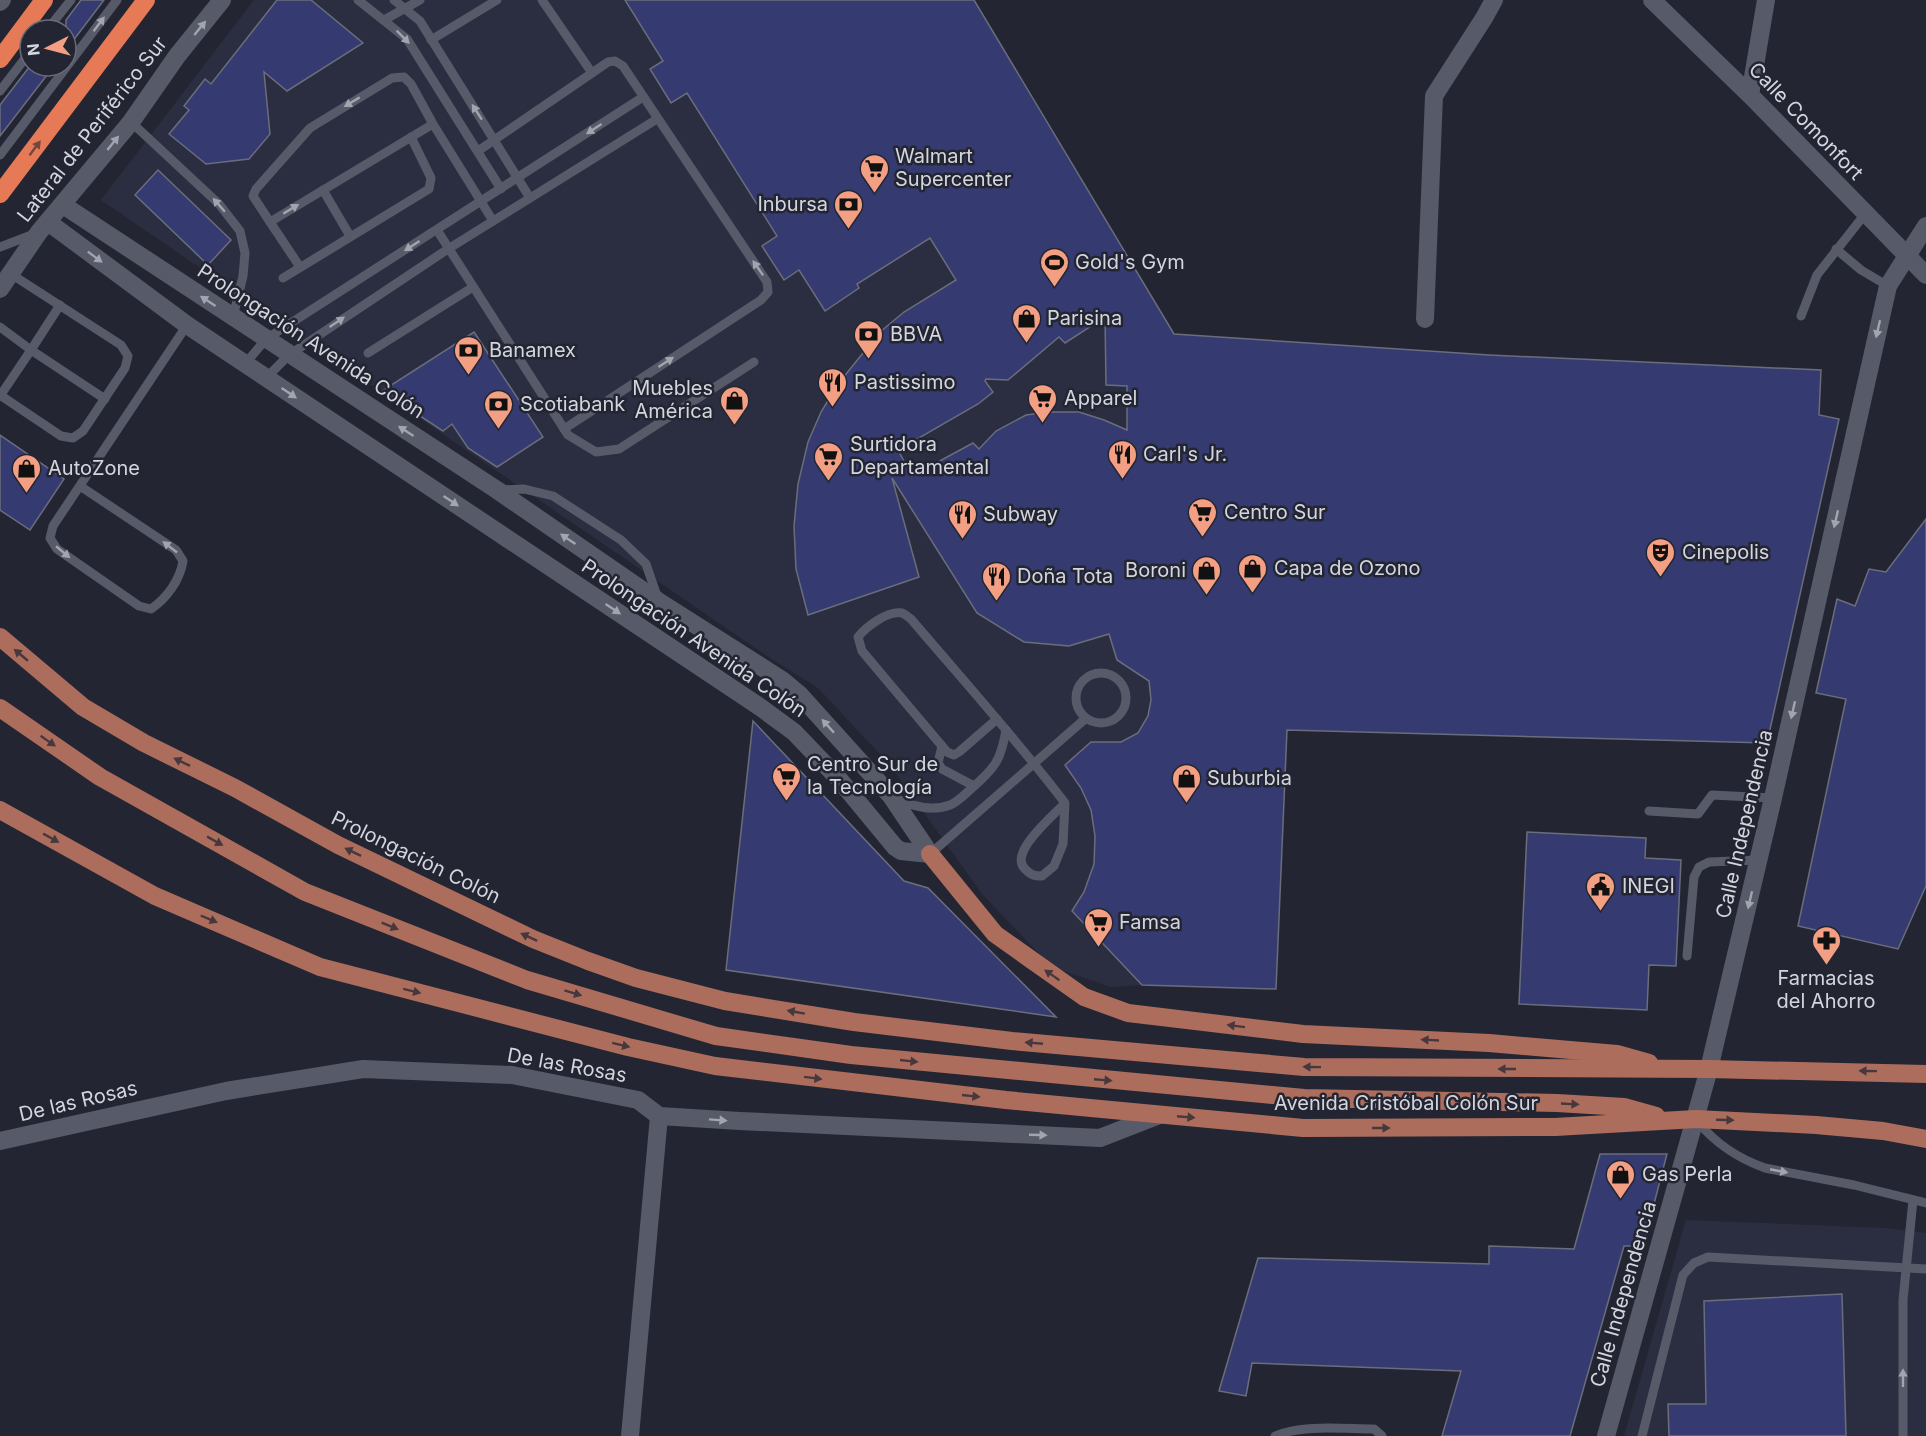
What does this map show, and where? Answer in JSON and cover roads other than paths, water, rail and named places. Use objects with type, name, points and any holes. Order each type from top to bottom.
[{"type":"highway","points":[[0,59],[44,0]]},
{"type":"highway","points":[[0,194],[146,0]]},
{"type":"highway","points":[[127,25],[160,0]]},
{"type":"main road","name":"Prolongación Colón","points":[[0,637],[84,706],[144,743],[235,788],[338,845],[533,939],[636,978],[725,1000],[854,1022]]},
{"type":"main road","points":[[0,708],[100,777],[305,892],[527,980],[716,1036],[851,1055],[1304,1098],[1557,1103],[1624,1107],[1667,1119]]},
{"type":"main road","name":"Avenida Cristóbal Colón Sur","points":[[0,810],[155,896],[320,967],[616,1044],[715,1066],[850,1083],[1303,1128],[1555,1127],[1696,1119],[1816,1125],[1883,1131],[1926,1139]]},
{"type":"main road","points":[[930,854],[995,934],[1084,997],[1128,1013],[1303,1034],[1489,1043],[1617,1054],[1670,1069]]},
{"type":"main road","name":"Avenida Cristóbal Colón Sur","points":[[854,1022],[1011,1041],[1304,1067],[1709,1069],[1926,1074]]},
{"type":"street","name":"Lateral de Periférico Sur","points":[[5,281],[43,227],[131,122],[177,56],[222,0]]},
{"type":"street","points":[[1425,319],[1434,96],[1485,18],[1494,0]]},
{"type":"street","name":"Calle Comonfort","points":[[1652,0],[1750,95],[1926,275]]},
{"type":"street","points":[[1750,95],[1766,0]]},
{"type":"street","name":"Prolongación Avenida Colón","points":[[63,205],[497,490],[658,601],[782,680],[800,695],[891,796],[930,854]]},
{"type":"street","name":"Calle Independencia","points":[[1606,1436],[1709,1069],[1759,860],[1888,286],[1926,226]]},
{"type":"street","name":"Prolongación Avenida Colón","points":[[43,227],[760,707],[794,732],[838,778],[895,847],[901,851],[930,854]]},
{"type":"street","name":"De las Rosas","points":[[0,1142],[226,1091],[363,1069],[512,1075],[638,1100],[659,1116]]},
{"type":"street","points":[[630,1436],[659,1116],[1100,1138],[1159,1115]]},
{"type":"lane","points":[[57,18],[71,0]]},
{"type":"lane","points":[[0,154],[117,0]]},
{"type":"lane","points":[[358,0],[407,39],[501,189]]},
{"type":"lane","points":[[394,0],[420,21],[530,198]]},
{"type":"lane","points":[[384,20],[420,0]]},
{"type":"lane","points":[[431,40],[497,0]]},
{"type":"lane","points":[[542,0],[592,74]]},
{"type":"lane","points":[[478,151],[608,62],[615,61],[623,66],[767,282],[768,292],[761,300],[564,429]]},
{"type":"lane","points":[[0,91],[18,68]]},
{"type":"lane","points":[[300,267],[253,196],[256,189],[310,128],[392,78],[404,77],[411,84],[493,221]]},
{"type":"lane","points":[[245,364],[266,339],[643,97]]},
{"type":"lane","points":[[266,378],[289,355],[448,249],[657,119]]},
{"type":"lane","points":[[131,122],[219,204],[240,231],[245,253],[243,276],[233,317]]},
{"type":"lane","points":[[270,222],[433,124]]},
{"type":"lane","points":[[283,278],[429,189],[431,178],[411,137]]},
{"type":"lane","points":[[323,190],[350,236]]},
{"type":"lane","points":[[1801,316],[1817,275],[1865,214]]},
{"type":"lane","points":[[0,247],[43,227]]},
{"type":"lane","points":[[437,230],[568,435],[596,452],[619,449],[754,362]]},
{"type":"lane","points":[[1836,249],[1861,270],[1888,286]]},
{"type":"lane","points":[[5,281],[60,305],[121,345],[128,356],[125,368],[105,399],[83,431],[73,438],[61,436],[0,396],[60,305]]},
{"type":"lane","points":[[368,353],[473,287]]},
{"type":"lane","points":[[80,486],[176,550],[183,561],[181,573],[161,602],[151,609],[139,606],[57,549],[50,538],[53,526],[187,325]]},
{"type":"lane","points":[[0,327],[105,399]]},
{"type":"lane","points":[[497,490],[524,489],[553,496],[621,540],[646,564],[658,601]]},
{"type":"lane","points":[[997,718],[954,755],[948,752],[862,651],[858,637],[867,626],[892,614],[902,613],[911,619],[997,718],[1065,803],[1063,844],[1054,866],[1042,876],[1033,875],[1023,867],[1020,858],[1024,846],[1065,803]]},
{"type":"lane","points":[[1104,673],[1117,678],[1125,688],[1126,702],[1121,714],[1111,722],[1098,724],[1085,719],[1077,708],[1075,695],[1080,682],[1091,675],[1104,673]]},
{"type":"lane","points":[[930,854],[1085,719]]},
{"type":"lane","points":[[891,796],[914,807],[934,808],[952,805],[991,771],[1002,752],[1006,730]]},
{"type":"lane","points":[[942,746],[938,763],[942,769],[974,786]]},
{"type":"lane","points":[[1649,811],[1698,814],[1712,795],[1773,798]]},
{"type":"lane","points":[[1687,956],[1694,877],[1699,867],[1709,862],[1759,860]]},
{"type":"lane","points":[[1696,1119],[1721,1146],[1751,1163],[1926,1203]]},
{"type":"lane","points":[[1903,1436],[1903,1300],[1913,1200]]},
{"type":"lane","points":[[1642,1436],[1683,1275],[1694,1263],[1708,1257],[1926,1269]]},
{"type":"lane","points":[[1275,1436],[1286,1431],[1363,1429],[1374,1429],[1382,1436]]},
{"type":"place","name":"Walmart Supercenter","points":[[874,194]]},
{"type":"place","name":"Inbursa","points":[[849,230]]},
{"type":"place","name":"Gold's Gym","points":[[1054,288]]},
{"type":"place","name":"Parisina","points":[[1026,344]]},
{"type":"place","name":"BBVA","points":[[869,360]]},
{"type":"place","name":"Banamex","points":[[468,376]]},
{"type":"place","name":"Pastissimo","points":[[833,408]]},
{"type":"place","name":"Apparel","points":[[1043,424]]},
{"type":"place","name":"Muebles América","points":[[734,426]]},
{"type":"place","name":"Scotiabank","points":[[499,430]]},
{"type":"place","name":"Carl's Jr.","points":[[1122,480]]},
{"type":"place","name":"Surtidora Departamental","points":[[829,482]]},
{"type":"place","name":"AutoZone","points":[[27,494]]},
{"type":"place","name":"Centro Sur","points":[[1203,538]]},
{"type":"place","name":"Subway","points":[[962,540]]},
{"type":"place","name":"Cinepolis","points":[[1661,578]]},
{"type":"place","name":"Capa de Ozono","points":[[1253,594]]},
{"type":"place","name":"Boroni","points":[[1207,596]]},
{"type":"place","name":"Doña Tota","points":[[996,602]]},
{"type":"place","name":"Centro Sur de la Tecnología","points":[[786,802]]},
{"type":"place","name":"Suburbia","points":[[1186,804]]},
{"type":"place","name":"INEGI","points":[[1601,912]]},
{"type":"place","name":"Famsa","points":[[1098,948]]},
{"type":"place","name":"Farmacias del Ahorro","points":[[1826,966]]},
{"type":"place","name":"Gas Perla","points":[[1621,1200]]}]
